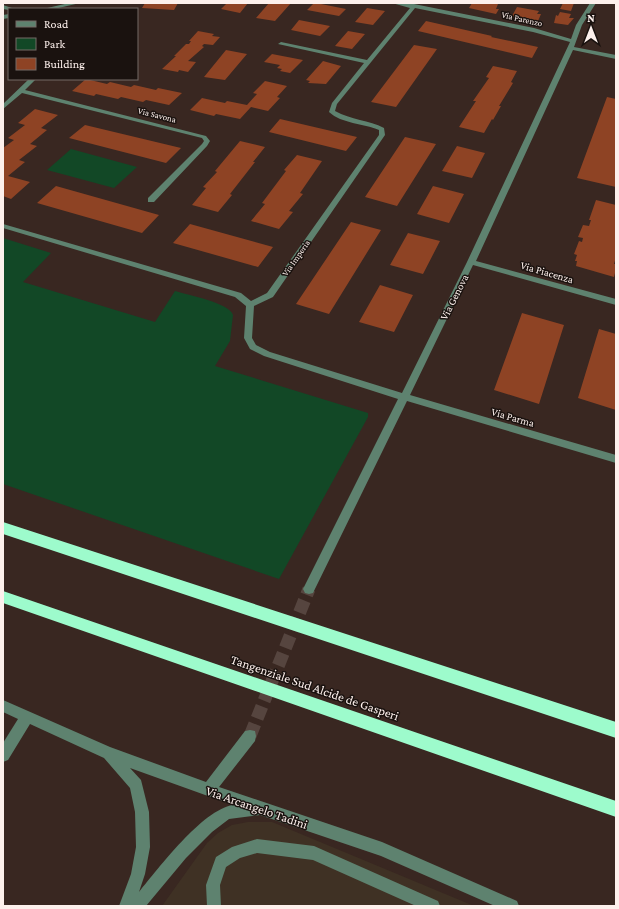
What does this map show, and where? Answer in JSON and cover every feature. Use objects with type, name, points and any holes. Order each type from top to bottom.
[{"type":"highway","points":[[3,528],[616,730]]},
{"type":"highway","name":"Tangenziale Sud Alcide de Gasperi","points":[[3,597],[616,809]]},
{"type":"street","points":[[51,8],[78,3]]},
{"type":"street","name":"Via Parenzo","points":[[395,3],[534,30],[573,45],[616,57]]},
{"type":"street","name":"Via Genova","points":[[308,589],[471,262],[573,45],[578,25],[593,3]]},
{"type":"street","name":"Via Imperia","points":[[250,305],[270,295],[382,135],[382,129],[374,125],[339,116],[332,112],[334,104],[414,6]]},
{"type":"street","points":[[281,44],[369,62]]},
{"type":"street","points":[[3,107],[32,80]]},
{"type":"street","name":"Via Savona","points":[[21,91],[204,137],[207,141],[205,145],[151,200]]},
{"type":"street","points":[[3,226],[238,295],[250,305],[248,338],[253,347],[267,354],[404,397]]},
{"type":"street","name":"Via Piacenza","points":[[471,262],[616,302]]},
{"type":"street","name":"Via Parma","points":[[404,397],[616,459]]},
{"type":"street","name":"Via Arcangelo Tadini","points":[[3,706],[108,753],[208,790],[382,849],[512,906]]},
{"type":"street","points":[[3,755],[27,717]]},
{"type":"street","points":[[208,790],[250,736]]},
{"type":"street","points":[[108,753],[136,785],[142,812],[143,847],[138,874],[126,906]]},
{"type":"street","points":[[136,906],[181,853],[207,827],[226,813],[262,808]]},
{"type":"street","points":[[214,906],[213,885],[221,862],[237,852],[257,846],[314,853],[433,906]]},
{"type":"shaded area","points":[[248,822],[272,822],[474,906],[162,906],[207,843],[218,833],[232,825]]},
{"type":"green space","points":[[71,149],[137,167],[114,188],[47,170]]},
{"type":"green space","points":[[3,238],[51,253],[23,282],[155,322],[175,291],[217,303],[230,311],[233,315],[230,341],[215,366],[368,413],[368,417],[279,579],[3,484]]},
{"type":"building","points":[[145,3],[178,3],[174,10],[142,8]]},
{"type":"building","points":[[227,3],[248,3],[240,13],[221,9]]},
{"type":"building","points":[[269,3],[291,3],[275,21],[256,18]]},
{"type":"building","points":[[314,3],[346,9],[339,16],[307,10]]},
{"type":"building","points":[[472,3],[498,4],[496,9],[499,9],[496,14],[469,8]]},
{"type":"building","points":[[563,3],[574,3],[571,11],[560,9]]},
{"type":"building","points":[[517,7],[539,11],[537,14],[541,14],[538,21],[512,16]]},
{"type":"building","points":[[367,8],[385,11],[373,25],[355,22]]},
{"type":"building","points":[[560,12],[571,14],[569,18],[574,18],[568,25],[554,23],[556,15],[558,16]]},
{"type":"building","points":[[299,20],[330,26],[320,36],[291,30]]},
{"type":"building","points":[[426,21],[538,47],[532,58],[418,31]]},
{"type":"building","points":[[198,31],[214,34],[212,36],[220,37],[213,45],[204,44],[202,46],[204,47],[188,61],[196,62],[188,72],[162,69],[186,44],[189,44],[191,41],[189,41]]},
{"type":"building","points":[[348,31],[365,34],[352,49],[335,46]]},
{"type":"building","points":[[414,45],[437,49],[396,107],[371,102]]},
{"type":"building","points":[[226,50],[247,54],[225,80],[204,77]]},
{"type":"building","points":[[272,54],[303,60],[290,73],[280,71],[282,69],[277,68],[280,65],[264,62]]},
{"type":"building","points":[[323,61],[341,66],[326,84],[308,83],[310,81],[306,80]]},
{"type":"building","points":[[493,66],[517,71],[511,82],[513,83],[499,106],[501,106],[484,133],[459,127],[476,101],[473,101],[489,78],[486,77]]},
{"type":"building","points":[[85,80],[90,80],[107,84],[110,82],[131,87],[134,85],[156,90],[158,88],[182,93],[169,105],[146,100],[143,102],[121,97],[118,99],[96,94],[94,96],[72,91]]},
{"type":"building","points":[[265,81],[287,86],[277,97],[280,98],[268,111],[251,107],[240,119],[216,114],[214,116],[190,110],[202,98],[225,103],[227,101],[247,105],[257,94],[253,93]]},
{"type":"building","points":[[607,97],[616,99],[616,187],[577,178]]},
{"type":"building","points":[[35,109],[58,115],[41,128],[47,130],[30,144],[37,146],[19,160],[25,162],[8,176],[30,182],[11,199],[3,196],[3,148],[14,140],[8,138],[25,125],[18,123]]},
{"type":"building","points":[[280,119],[357,137],[346,151],[269,132]]},
{"type":"building","points":[[85,125],[181,148],[166,163],[69,138]]},
{"type":"building","points":[[405,137],[436,144],[397,206],[365,197]]},
{"type":"building","points":[[240,141],[265,147],[230,194],[232,195],[218,212],[192,205],[206,188],[203,187],[217,172],[215,171]]},
{"type":"building","points":[[457,146],[485,153],[472,178],[442,171]]},
{"type":"building","points":[[297,155],[322,161],[300,193],[303,194],[289,211],[293,212],[279,229],[251,221],[265,204],[262,203],[286,171],[284,170]]},
{"type":"building","points":[[56,186],[159,215],[142,233],[37,203]]},
{"type":"building","points":[[433,186],[464,194],[449,223],[417,214]]},
{"type":"building","points":[[596,200],[616,205],[616,257],[614,264],[616,264],[616,269],[614,277],[576,266],[577,261],[575,261],[577,255],[574,254],[579,241],[582,242],[583,238],[578,237],[583,225],[589,226],[591,220],[589,220]]},
{"type":"building","points":[[351,222],[381,230],[329,314],[296,304]]},
{"type":"building","points":[[190,224],[273,247],[258,267],[173,243]]},
{"type":"building","points":[[408,233],[440,241],[423,274],[390,265]]},
{"type":"building","points":[[380,285],[413,295],[394,332],[359,322]]},
{"type":"building","points":[[522,313],[564,325],[539,404],[494,390]]},
{"type":"building","points":[[599,329],[616,334],[616,410],[578,398]]},
{"type":"tunnel","points":[[250,736],[309,589]]}]
